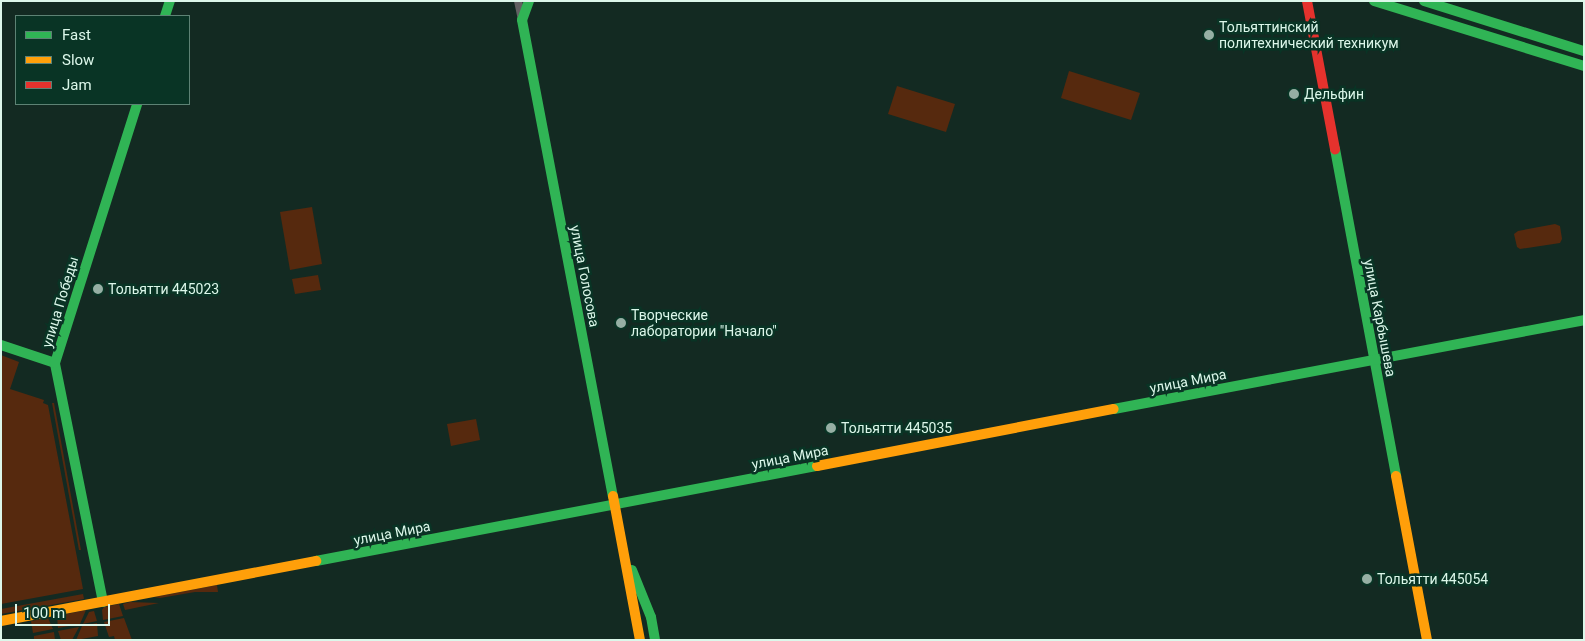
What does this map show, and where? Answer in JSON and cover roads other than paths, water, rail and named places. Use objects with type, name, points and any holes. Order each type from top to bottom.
[{"type":"main road","points":[[165,15],[170,1]]},
{"type":"main road","points":[[522,20],[529,1]]},
{"type":"main road","name":"улица Карбышева","points":[[1307,1],[1427,640]]},
{"type":"main road","points":[[1374,1],[1584,66]]},
{"type":"main road","points":[[1424,1],[1584,50]]},
{"type":"main road","points":[[1473,32],[1478,18]]},
{"type":"main road","name":"улица Голосова","points":[[522,20],[616,504],[640,640]]},
{"type":"main road","name":"улица Победы","points":[[103,602],[55,363],[137,105]]},
{"type":"main road","name":"улица Мира","points":[[1,621],[1584,320]]},
{"type":"main road","points":[[1,345],[55,363]]},
{"type":"main road","name":"улица Голосова","points":[[622,537],[631,569],[651,617],[655,640]]},
{"type":"main road","points":[[636,619],[645,614],[651,617]]},
{"type":"street","points":[[518,1],[522,20]]},
{"type":"place","name":"Тольяттинский политехнический техникум","points":[[1209,35]]},
{"type":"place","name":"Дельфин","points":[[1294,94]]},
{"type":"place","name":"Тольятти 445023","points":[[98,289]]},
{"type":"place","name":"Творческие лаборатории \"Начало\"","points":[[621,323]]},
{"type":"place","name":"Тольятти 445035","points":[[831,428]]},
{"type":"place","name":"Тольятти 445054","points":[[1367,579]]}]
